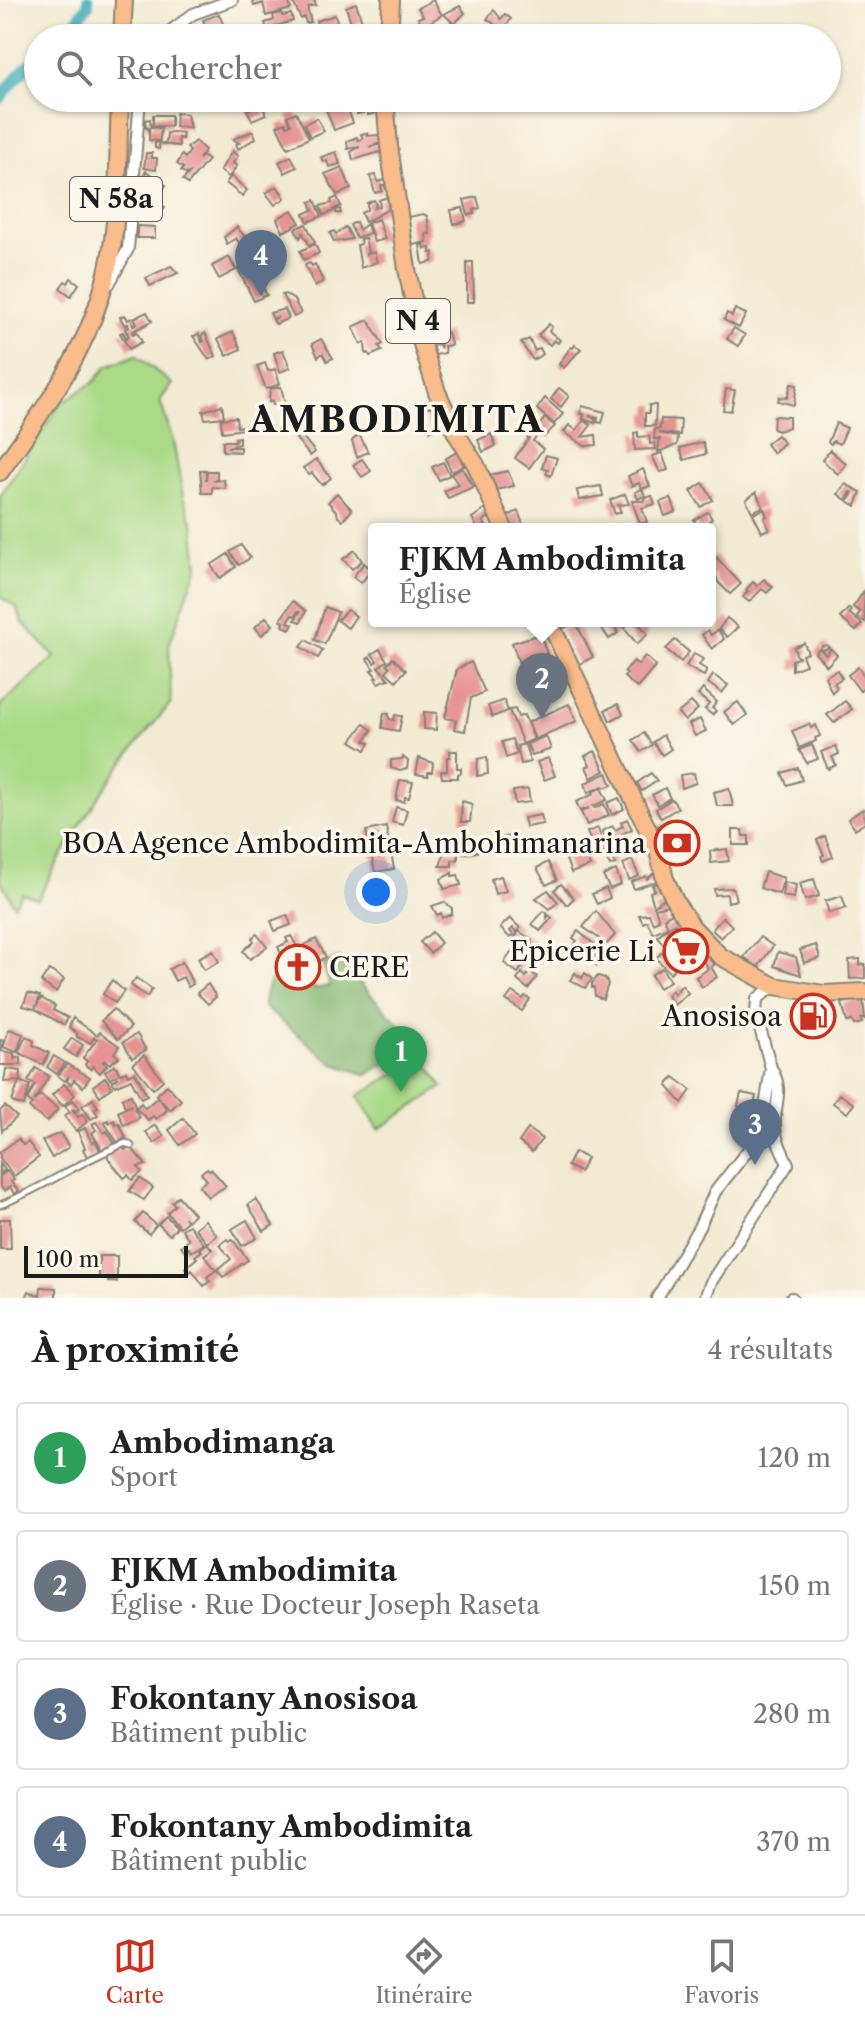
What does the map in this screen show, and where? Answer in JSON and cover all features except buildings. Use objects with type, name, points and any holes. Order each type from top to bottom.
[{"type":"main road","points":[[123,24],[124,0]]},
{"type":"main road","points":[[390,24],[391,0]]},
{"type":"main road","name":"N 58a","points":[[0,472],[59,388],[100,299],[110,255],[119,112]]},
{"type":"main road","name":"N 4","points":[[387,112],[407,269],[422,344],[437,392],[456,433],[476,465],[501,523]]},
{"type":"main road","points":[[552,627],[658,851],[665,879],[676,903],[693,928],[720,956],[774,986],[824,994],[865,992]]},
{"type":"street","points":[[180,24],[193,14],[232,0]]},
{"type":"street","points":[[100,299],[128,249],[139,112]]},
{"type":"street","points":[[705,1298],[711,1282],[788,1164],[775,1125],[778,1079],[771,1068],[756,1014],[757,999],[774,986]]},
{"type":"street","points":[[657,1298],[699,1227],[715,1192],[755,1141],[767,1108],[771,1068]]},
{"type":"lane","points":[[0,1205],[65,1175],[110,1149],[126,1143],[131,1146]]},
{"type":"green space","points":[[136,355],[172,384],[160,401],[173,441],[183,497],[193,523],[198,566],[169,645],[171,703],[98,797],[38,899],[22,893],[14,905],[0,879],[0,706],[55,657],[23,623],[16,607],[0,597],[0,496],[61,403],[94,382],[107,366]]},
{"type":"green space","points":[[340,958],[417,1043],[367,1075],[334,1064],[264,1007],[267,989],[274,978],[287,973],[306,974],[314,989],[330,986],[323,964]]},
{"type":"green space","points":[[423,1057],[443,1087],[379,1129],[358,1096]]},
{"type":"waterway","points":[[74,24],[88,5],[88,0]]},
{"type":"waterway","points":[[0,98],[24,69]]},
{"type":"place","name":"Fokontany Ambodimita","points":[[261,296]]},
{"type":"place","name":"FJKM Ambodimita","points":[[542,719]]},
{"type":"place","name":"BOA Agence Ambodimita-Ambohimanarina","points":[[677,843]]},
{"type":"place","name":"Epicerie Li","points":[[686,951]]},
{"type":"place","name":"CERE","points":[[298,967]]},
{"type":"place","name":"Anosisoa","points":[[813,1016]]},
{"type":"place","name":"Ambodimanga","points":[[401,1092]]},
{"type":"place","name":"Fokontany Anosisoa","points":[[755,1165]]},
{"type":"district","name":"AMBODIMITA","points":[[397,419]]}]
